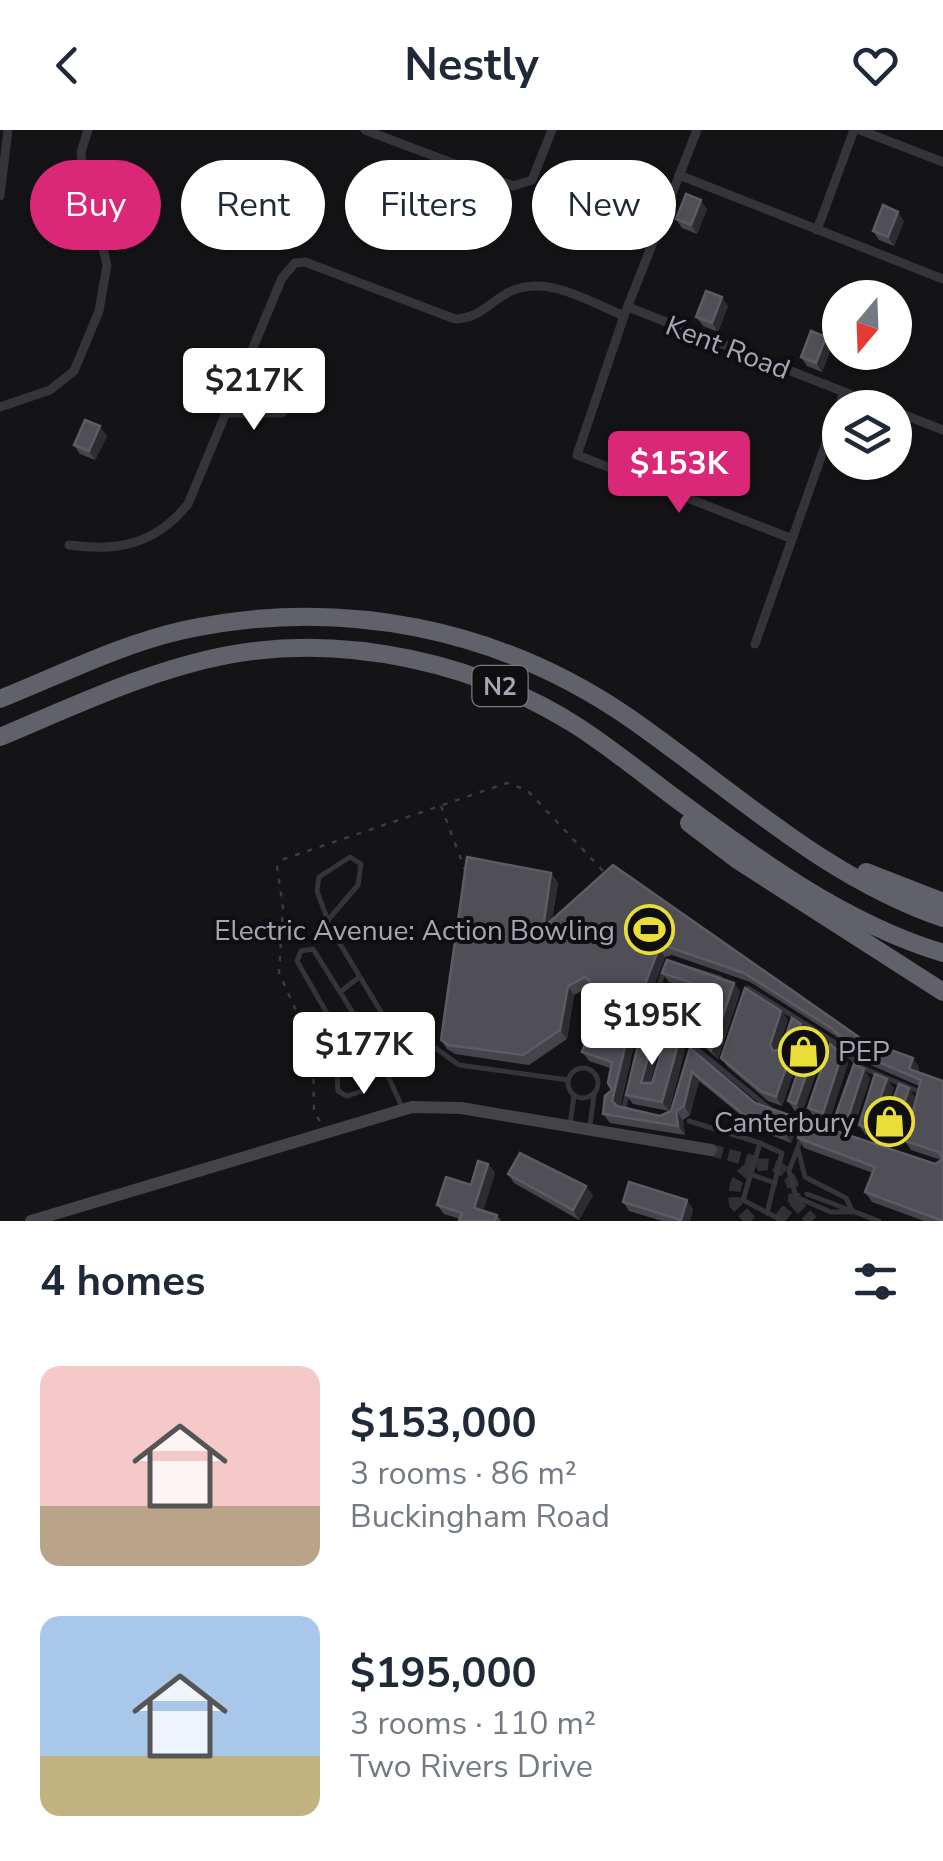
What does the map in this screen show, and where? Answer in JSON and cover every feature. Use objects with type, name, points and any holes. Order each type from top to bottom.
[{"type":"highway","name":"N2","points":[[0,700],[146,641],[259,616],[331,615],[402,623],[470,639],[572,682],[630,718],[831,866],[943,918]]},
{"type":"highway","name":"N2","points":[[0,737],[143,678],[229,654],[264,650],[402,657],[504,687],[578,727],[804,888],[885,930],[943,953]]},
{"type":"highway","points":[[504,687],[739,861],[943,992]]},
{"type":"highway","points":[[764,819],[832,857],[943,902]]},
{"type":"main road","points":[[31,1221],[403,1109],[461,1108],[710,1150]]},
{"type":"street","points":[[0,196],[8,130]]},
{"type":"street","points":[[0,408],[50,390],[74,372],[100,311],[107,265],[82,166],[81,152],[88,130]]},
{"type":"street","points":[[365,130],[514,186],[532,180],[552,130]]},
{"type":"street","points":[[697,130],[576,448],[581,458],[790,538]]},
{"type":"street","points":[[817,230],[857,130],[943,162]]},
{"type":"street","points":[[679,176],[943,279]]},
{"type":"street","name":"Kent Road","points":[[226,414],[282,278],[294,262],[305,262],[456,319],[478,315],[504,295],[533,285],[626,312],[839,390]]},
{"type":"street","points":[[69,545],[123,547],[161,532],[195,494],[226,414],[282,413]]},
{"type":"street","points":[[912,418],[943,430]]},
{"type":"street","points":[[755,644],[822,451]]},
{"type":"lane","points":[[328,920],[358,885],[360,864],[350,857],[317,882],[328,920],[386,1025],[427,1042],[448,1061],[472,1069],[568,1080]]},
{"type":"lane","points":[[335,1034],[338,1091],[347,1096],[365,1090],[368,1086],[335,1034],[298,961],[300,950],[313,949],[377,1052],[403,1109]]},
{"type":"lane","points":[[639,1048],[658,985],[670,961],[748,988],[834,1042],[856,1062],[923,1094],[923,1100]]},
{"type":"lane","points":[[340,992],[358,978]]},
{"type":"lane","points":[[658,985],[672,990]]},
{"type":"lane","points":[[743,1005],[748,988]]},
{"type":"lane","points":[[652,1008],[666,1013]]},
{"type":"lane","points":[[644,1029],[693,1046],[774,1111]]},
{"type":"lane","points":[[664,1055],[669,1038]]},
{"type":"lane","points":[[828,1058],[834,1042]]},
{"type":"lane","points":[[688,1063],[693,1046]]},
{"type":"lane","points":[[720,1071],[726,1055]]},
{"type":"lane","points":[[850,1079],[856,1062]]},
{"type":"lane","points":[[568,1080],[576,1070],[588,1069],[596,1074],[602,1094]]},
{"type":"lane","points":[[873,1090],[878,1074]]},
{"type":"lane","points":[[568,1080],[574,1095],[570,1127]]},
{"type":"lane","points":[[896,1099],[902,1083]]},
{"type":"lane","points":[[629,1085],[625,1110],[641,1113]]},
{"type":"lane","points":[[590,1130],[598,1086]]},
{"type":"lane","points":[[574,1095],[582,1098],[594,1094]]},
{"type":"lane","points":[[689,1120],[781,1151],[767,1214]]},
{"type":"lane","points":[[807,1122],[789,1180],[796,1197],[830,1212],[850,1212]]},
{"type":"lane","points":[[760,1143],[743,1200],[783,1221]]},
{"type":"lane","points":[[798,1149],[805,1177],[846,1198],[850,1212],[844,1221]]},
{"type":"lane","points":[[750,1174],[775,1183]]},
{"type":"lane","points":[[807,1194],[874,1220]]},
{"type":"path","points":[[334,1128],[314,1112],[313,1048],[282,988],[278,965],[283,908],[277,867],[292,854],[492,786],[518,784],[606,873]]},
{"type":"path","points":[[440,804],[465,870]]},
{"type":"building","points":[[686,194],[701,200],[691,225],[676,219]]},
{"type":"building","points":[[883,205],[898,212],[888,237],[873,231]]},
{"type":"building","points":[[706,291],[722,297],[712,323],[696,317]]},
{"type":"building","points":[[811,331],[822,335],[816,363],[801,357]]},
{"type":"building","points":[[85,420],[100,426],[89,451],[74,445]]},
{"type":"building","points":[[467,857],[551,873],[543,928],[613,865],[863,1040],[913,1058],[909,1069],[943,1081],[943,1159],[939,1152],[905,1141],[921,1080],[860,1054],[831,1028],[744,973],[666,946],[659,948],[632,1018],[612,1101],[617,1106],[660,1116],[671,1111],[690,1048],[755,1103],[792,1116],[785,1134],[753,1122],[692,1072],[684,1106],[676,1111],[678,1126],[603,1114],[605,1096],[612,1090],[608,1083],[612,1062],[582,1052],[604,994],[585,977],[568,986],[560,1030],[523,1055],[448,1045],[441,1040]]},
{"type":"building","points":[[667,960],[734,983],[711,1050],[689,1031],[646,1016],[649,1007],[702,1025],[708,1020],[704,1013],[654,995],[658,985],[707,1001],[714,998],[711,989],[662,973]]},
{"type":"building","points":[[745,988],[781,1011],[770,1045],[773,1051],[781,1049],[792,1018],[801,1024],[776,1097],[762,1092],[721,1058]]},
{"type":"building","points":[[642,1028],[655,1032],[641,1083],[652,1083],[666,1037],[679,1041],[662,1102],[626,1095]]},
{"type":"building","points":[[812,1030],[820,1036],[796,1104],[788,1101]]},
{"type":"building","points":[[830,1044],[842,1054],[823,1113],[808,1108]]},
{"type":"building","points":[[854,1064],[864,1069],[847,1121],[835,1117]]},
{"type":"building","points":[[875,1074],[887,1079],[869,1129],[859,1125]]},
{"type":"building","points":[[899,1084],[909,1088],[893,1137],[881,1133]]},
{"type":"building","points":[[803,1120],[935,1164],[943,1159],[943,1221],[865,1192],[875,1167],[798,1138]]},
{"type":"building","points":[[520,1153],[586,1186],[573,1210],[508,1174]]},
{"type":"building","points":[[478,1161],[488,1164],[474,1208],[497,1215],[495,1221],[459,1221],[462,1213],[437,1205],[446,1177],[471,1185]]},
{"type":"building","points":[[629,1182],[687,1200],[681,1220],[623,1202]]},
{"type":"tunnel","points":[[711,1150],[759,1163]]},
{"type":"tunnel","points":[[751,1221],[735,1204],[735,1187],[741,1175],[763,1165],[775,1166],[793,1184],[794,1201],[778,1221]]},
{"type":"tunnel","points":[[794,1201],[812,1221]]},
{"type":"place","name":"Electric Avenue: Action Bowling","points":[[650,930]]},
{"type":"place","name":"PEP","points":[[803,1051]]},
{"type":"place","name":"Canterbury","points":[[890,1122]]}]
